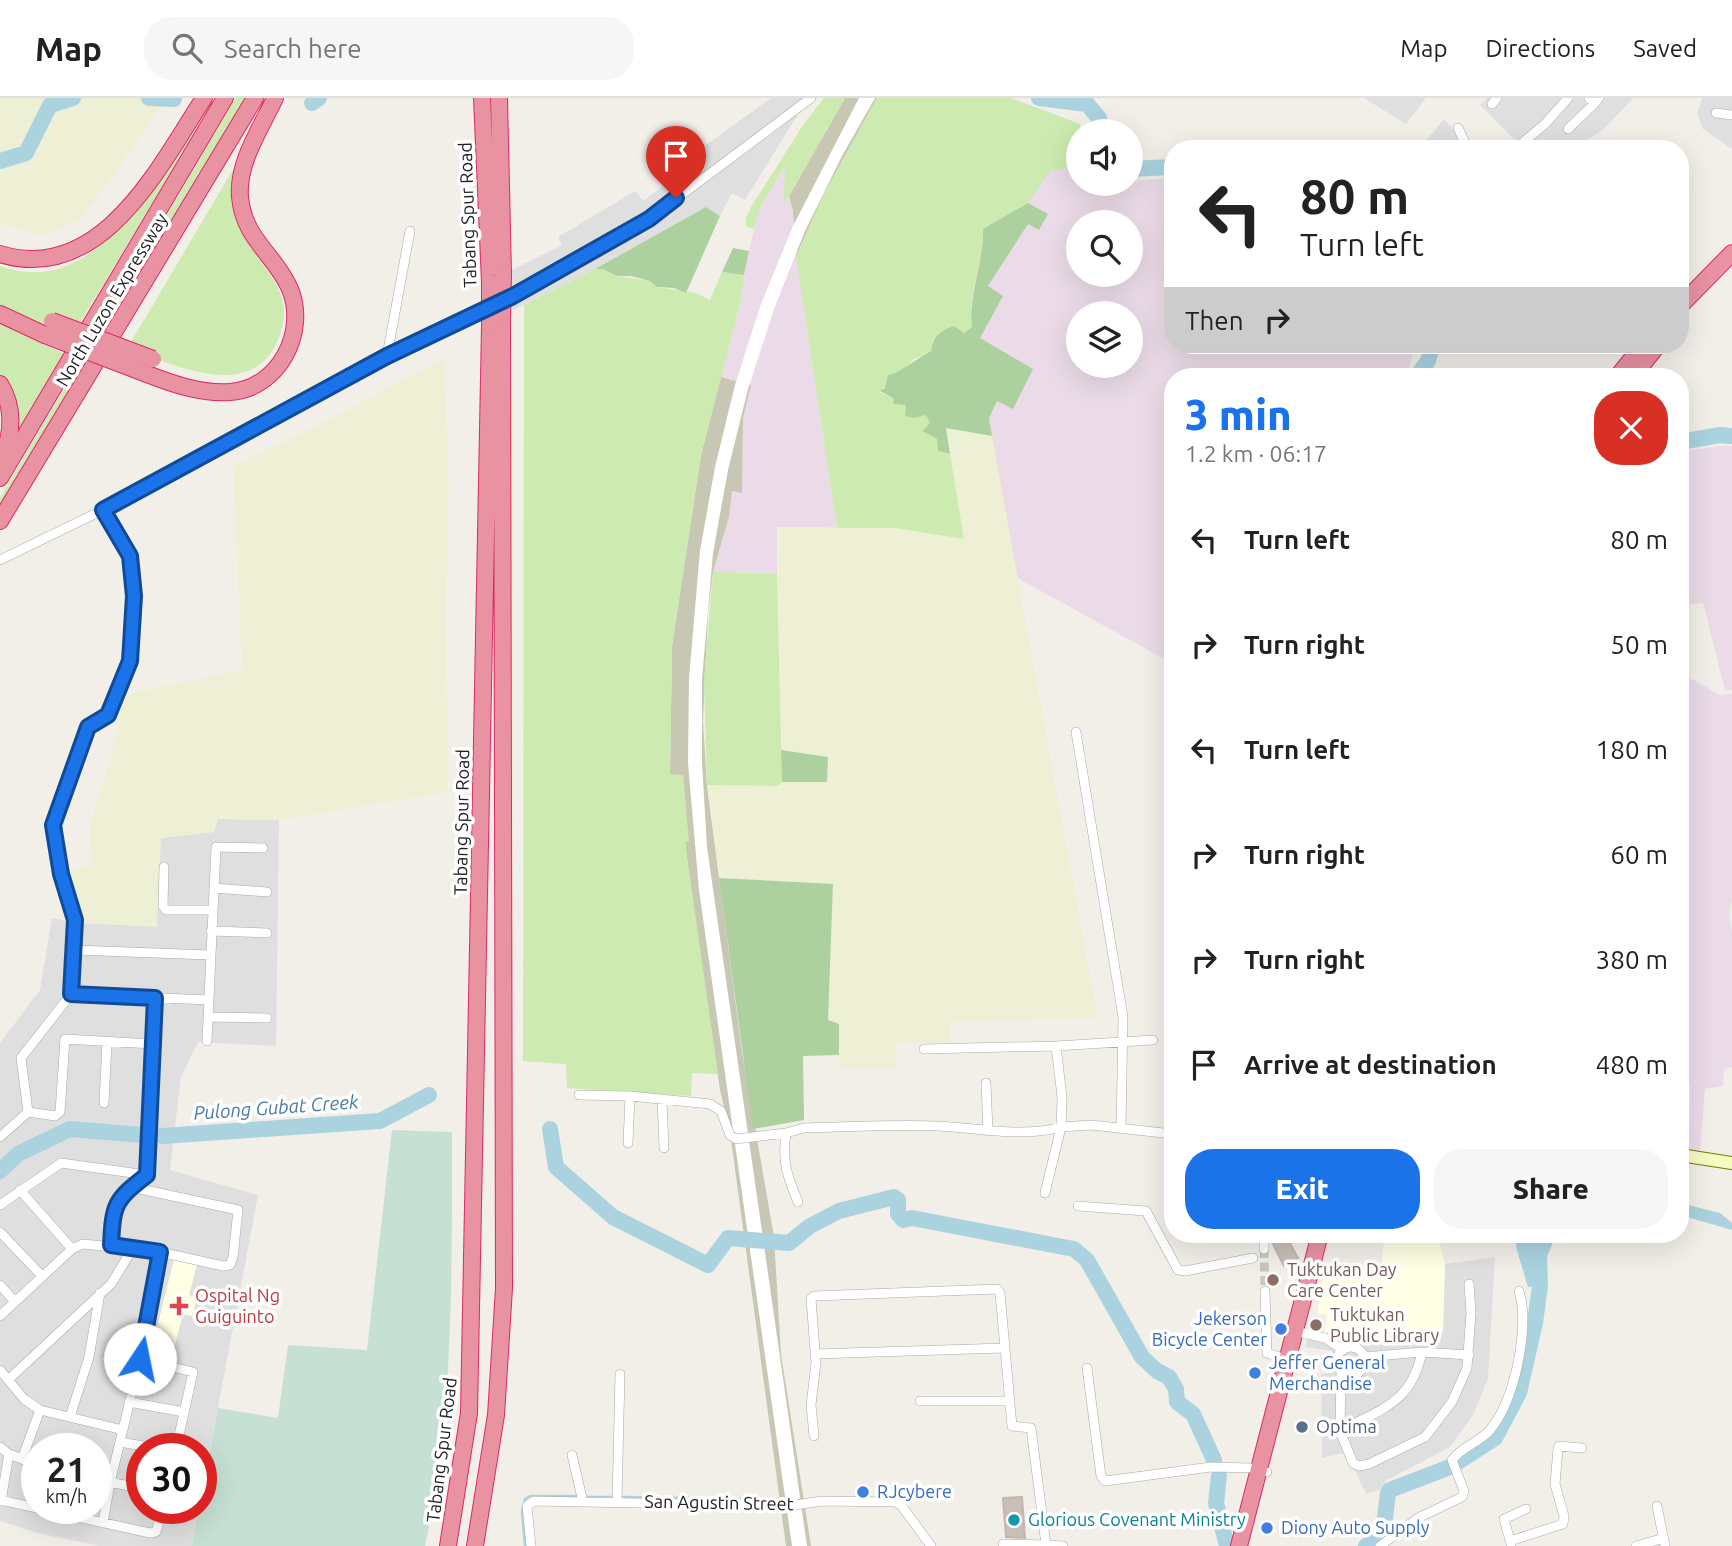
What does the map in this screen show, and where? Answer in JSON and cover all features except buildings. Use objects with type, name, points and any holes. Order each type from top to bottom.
[{"type":"highway","points":[[0,254],[22,260],[43,259],[65,254],[98,237],[113,225],[142,191],[204,98]]},
{"type":"highway","name":"North Luzon Expressway","points":[[0,478],[225,98]]},
{"type":"highway","name":"North Luzon Expressway","points":[[0,521],[255,98]]},
{"type":"highway","points":[[0,314],[48,328],[150,366],[193,389],[230,392],[264,380],[288,350],[295,321],[291,290],[250,232],[240,192],[246,161],[275,98]]},
{"type":"highway","name":"Tabang Spur Road","points":[[482,98],[497,279]]},
{"type":"highway","name":"Tabang Spur Road","points":[[448,1546],[469,1413],[496,323],[499,98]]},
{"type":"highway","points":[[1689,298],[1732,257]]},
{"type":"highway","points":[[1689,309],[1732,257]]},
{"type":"highway","name":"Tabang Spur Road","points":[[475,1546],[496,1415],[504,1288],[496,323]]},
{"type":"highway","points":[[1624,368],[1636,354]]},
{"type":"highway","points":[[1639,368],[1651,354]]},
{"type":"highway","points":[[0,384],[8,399],[12,421],[0,463]]},
{"type":"highway","points":[[1239,1546],[1263,1471],[1292,1361],[1318,1243]]},
{"type":"highway","points":[[1299,1331],[1326,1243]]},
{"type":"highway","points":[[1248,1546],[1263,1471]]},
{"type":"street","points":[[0,560],[103,510],[387,356],[513,296],[649,219],[811,98]]},
{"type":"street","points":[[1526,140],[1545,124],[1567,98]]},
{"type":"street","points":[[1568,129],[1594,100]]},
{"type":"street","points":[[1716,113],[1732,115]]},
{"type":"street","points":[[1458,128],[1464,140]]},
{"type":"street","points":[[387,356],[410,231]]},
{"type":"street","points":[[28,1112],[21,1058],[71,994],[75,920],[61,874],[53,825],[88,727],[108,715],[130,661],[134,596],[130,556],[103,510]]},
{"type":"street","points":[[1076,732],[1118,977],[1123,1043],[1121,1129]]},
{"type":"street","points":[[207,1041],[216,846],[263,848]]},
{"type":"street","points":[[164,867],[163,906],[166,910],[212,910]]},
{"type":"street","points":[[214,888],[267,892]]},
{"type":"street","points":[[211,931],[267,933]]},
{"type":"street","points":[[74,950],[210,955]]},
{"type":"street","points":[[71,994],[209,1000]]},
{"type":"street","points":[[147,1175],[155,998]]},
{"type":"street","points":[[208,1017],[267,1018]]},
{"type":"street","points":[[0,1136],[28,1112],[55,1116],[60,1112],[65,1039],[153,1044]]},
{"type":"street","points":[[924,1049],[1056,1046],[1153,1040]]},
{"type":"street","points":[[104,1103],[107,1042]]},
{"type":"street","points":[[1045,1193],[1060,1127],[1062,1097],[1056,1046]]},
{"type":"street","points":[[986,1083],[988,1131]]},
{"type":"street","points":[[579,1095],[630,1096],[716,1107],[730,1135],[736,1139],[804,1128],[935,1126],[988,1131],[1045,1132],[1060,1127],[1091,1125],[1164,1133]]},
{"type":"street","points":[[628,1143],[630,1096]]},
{"type":"street","points":[[662,1100],[664,1148]]},
{"type":"street","points":[[786,1133],[784,1168],[797,1202]]},
{"type":"street","points":[[1689,1156],[1732,1163]]},
{"type":"street","points":[[0,1205],[61,1163],[147,1175]]},
{"type":"street","points":[[111,1245],[116,1203],[147,1175]]},
{"type":"street","points":[[0,1316],[72,1249],[83,1244],[133,1248],[223,1266],[230,1265],[238,1210],[131,1187]]},
{"type":"street","points":[[20,1190],[72,1249]]},
{"type":"street","points":[[1078,1206],[1146,1211],[1178,1270],[1185,1272],[1253,1258]]},
{"type":"street","points":[[0,1233],[42,1276]]},
{"type":"street","points":[[1264,1243],[1264,1249]]},
{"type":"street","points":[[8,1380],[119,1275],[133,1248]]},
{"type":"street","points":[[112,1475],[140,1359],[160,1252]]},
{"type":"street","points":[[1343,1350],[1338,1362],[1341,1370],[1340,1431],[1353,1463],[1359,1466],[1369,1464],[1425,1437],[1452,1402],[1467,1367],[1469,1355],[1469,1284]]},
{"type":"street","points":[[0,1285],[15,1302]]},
{"type":"street","points":[[814,1436],[811,1405],[815,1354],[811,1299],[814,1296],[997,1289],[1000,1293],[1012,1426],[1031,1428],[1046,1545]]},
{"type":"street","points":[[1265,1291],[1267,1353],[1292,1361]]},
{"type":"street","points":[[1380,1546],[1418,1518],[1462,1497],[1464,1490],[1453,1457],[1489,1432],[1511,1392],[1523,1317],[1519,1291]]},
{"type":"street","points":[[71,1417],[89,1357],[100,1292]]},
{"type":"street","points":[[1299,1331],[1325,1338],[1343,1350],[1357,1349],[1364,1357],[1364,1365],[1359,1373],[1347,1374],[1341,1370]]},
{"type":"street","points":[[815,1354],[1004,1348]]},
{"type":"street","points":[[1364,1357],[1422,1352],[1469,1355]]},
{"type":"street","points":[[1340,1431],[1401,1398],[1412,1383],[1422,1352]]},
{"type":"street","points":[[140,1359],[193,1371],[179,1433]]},
{"type":"street","points":[[1087,1368],[1101,1476],[1105,1481],[1211,1467],[1263,1471]]},
{"type":"street","points":[[0,1370],[24,1398],[40,1410],[123,1430]]},
{"type":"street","points":[[617,1502],[620,1374]]},
{"type":"street","points":[[920,1401],[1010,1401]]},
{"type":"street","points":[[129,1402],[184,1412]]},
{"type":"street","points":[[32,1433],[40,1410]]},
{"type":"street","points":[[120,1442],[126,1443]]},
{"type":"street","points":[[1526,1509],[1504,1519],[1511,1543],[1563,1524],[1564,1516],[1556,1484],[1558,1449],[1559,1446],[1582,1448]]},
{"type":"street","points":[[0,1447],[21,1459]]},
{"type":"street","points":[[9,1454],[0,1501],[21,1505]]},
{"type":"street","points":[[572,1455],[583,1502]]},
{"type":"street","name":"San Agustin Street","points":[[531,1546],[527,1506],[534,1501],[789,1506],[822,1501],[895,1502],[901,1505],[931,1546]]},
{"type":"street","points":[[1636,1546],[1664,1542],[1657,1506]]},
{"type":"street","points":[[108,1524],[150,1533],[156,1532],[158,1524]]},
{"type":"street","points":[[1003,1544],[1063,1546]]},
{"type":"shaded area","points":[[0,98],[166,98],[112,178],[80,219],[41,236],[0,224]]},
{"type":"shaded area","points":[[771,98],[808,98],[745,200],[732,193],[720,216],[706,207],[595,269],[506,314],[506,273],[562,245],[558,237],[635,191],[643,201],[671,180],[665,171]]},
{"type":"shaded area","points":[[845,98],[877,98],[824,194],[796,257],[793,210],[789,196]]},
{"type":"shaded area","points":[[1011,98],[1067,119],[1066,196],[1143,196],[1143,180],[1164,179],[1164,354],[1412,354],[1410,368],[1164,368],[1164,659],[1017,578],[970,314]]},
{"type":"shaded area","points":[[1364,98],[1426,98],[1406,124]]},
{"type":"shaded area","points":[[1487,98],[1633,98],[1606,127],[1588,140],[1515,140],[1480,105]]},
{"type":"shaded area","points":[[1702,98],[1732,98],[1732,149],[1703,129],[1697,113]]},
{"type":"shaded area","points":[[1444,119],[1463,140],[1426,140]]},
{"type":"shaded area","points":[[786,165],[785,201],[789,196],[793,210],[796,257],[837,528],[777,527],[777,573],[713,572],[729,517],[732,491],[742,492],[743,418],[751,385],[721,377],[741,300],[745,267],[759,210]]},
{"type":"shaded area","points":[[444,358],[449,480],[446,613],[448,792],[279,820],[218,819],[214,832],[161,838],[157,927],[78,923],[65,870],[92,867],[89,827],[112,753],[126,694],[242,670],[233,466],[331,419]]},
{"type":"shaded area","points":[[721,377],[751,385],[743,418],[742,493],[732,491],[729,517],[713,572],[708,613],[703,721],[707,785],[742,1052],[774,1237],[781,1354],[811,1546],[786,1546],[730,1132],[720,1090],[694,912],[685,842],[683,775],[670,775],[672,646],[701,455]]},
{"type":"shaded area","points":[[946,428],[992,436],[1098,1018],[950,1021],[951,1043],[895,1042],[895,1068],[839,1068],[839,1024],[828,1021],[833,885],[719,877],[707,785],[777,786],[782,782],[827,782],[827,757],[781,750],[777,527],[895,528],[963,539]]},
{"type":"shaded area","points":[[1732,446],[1732,690],[1725,691],[1703,603],[1689,605],[1689,450]]},
{"type":"shaded area","points":[[1689,677],[1720,695],[1732,694],[1732,901],[1729,914],[1732,931],[1732,1067],[1724,1069],[1723,1086],[1705,1089],[1700,1151],[1689,1151]]},
{"type":"shaded area","points":[[218,819],[279,820],[276,1046],[198,1042],[181,1077],[170,1170],[258,1195],[213,1433],[126,1433],[126,1524],[196,1524],[192,1546],[101,1546],[41,1534],[0,1521],[0,1043],[40,990],[52,918],[78,923],[159,856],[161,838],[213,832]]},
{"type":"shaded area","points":[[392,1130],[452,1132],[451,1288],[446,1393],[434,1496],[425,1546],[192,1546],[196,1524],[217,1524],[217,1433],[213,1433],[218,1408],[278,1418],[288,1345],[367,1350]]},
{"type":"shaded area","points":[[1384,1243],[1439,1243],[1445,1264],[1443,1331],[1324,1333],[1327,1315],[1317,1313],[1324,1273],[1381,1279]]},
{"type":"shaded area","points":[[1495,1257],[1488,1379],[1473,1415],[1450,1447],[1385,1481],[1386,1487],[1366,1494],[1347,1452],[1322,1458],[1321,1374],[1331,1373],[1332,1351],[1305,1347],[1309,1332],[1442,1331],[1445,1264]]},
{"type":"shaded area","name":"Ospital Ng Guiguinto","points":[[174,1259],[197,1265],[189,1295],[197,1298],[192,1316],[183,1314],[175,1345],[154,1340]]},
{"type":"green space","points":[[236,98],[246,98],[0,510],[0,498]]},
{"type":"green space","points":[[824,98],[845,98],[789,196],[784,202],[785,166],[759,210],[754,229],[746,226],[751,207],[803,125]]},
{"type":"green space","points":[[877,98],[1011,98],[1067,119],[1066,167],[1062,170],[1051,169],[1028,203],[983,229],[972,303],[972,327],[963,333],[932,342],[931,351],[914,359],[880,392],[906,405],[914,418],[926,414],[931,423],[922,431],[938,439],[938,451],[950,454],[964,539],[895,528],[837,528],[796,257],[824,194]]},
{"type":"green space","points":[[187,133],[192,137],[72,336],[45,327],[0,305],[0,266],[33,272],[62,268],[88,255],[112,235],[133,211]]},
{"type":"green space","points":[[241,156],[236,214],[243,235],[269,273],[282,299],[284,319],[276,344],[263,361],[247,371],[228,375],[186,369],[128,347]]},
{"type":"green space","points":[[1028,203],[1048,214],[1039,230],[1028,224],[988,286],[1003,296],[980,338],[1033,369],[1013,409],[997,401],[989,418],[992,436],[946,428],[950,454],[938,451],[937,439],[922,431],[930,423],[926,415],[914,418],[905,416],[906,405],[894,404],[893,398],[880,391],[885,388],[888,375],[931,351],[935,338],[941,332],[954,326],[964,333],[972,327],[972,303],[983,229]]},
{"type":"green space","points":[[706,207],[720,216],[686,293],[674,288],[657,287],[650,281],[617,276],[603,269],[595,269]]},
{"type":"green space","points":[[733,248],[749,251],[744,275],[722,272]]},
{"type":"green space","points":[[595,269],[604,269],[616,276],[651,281],[657,287],[696,293],[710,300],[722,272],[744,275],[741,300],[701,455],[672,646],[670,774],[683,775],[689,842],[685,842],[718,1074],[692,1073],[691,1096],[567,1088],[566,1064],[523,1061],[524,305]]},
{"type":"green space","points":[[0,322],[64,354],[20,428],[17,427],[11,390],[0,375]]},
{"type":"green space","points":[[713,572],[777,573],[782,782],[778,786],[707,785],[704,679]]},
{"type":"green space","points":[[781,750],[828,757],[827,782],[782,782]]},
{"type":"green space","points":[[719,878],[833,884],[828,1020],[839,1024],[839,1055],[803,1056],[804,1120],[753,1129]]},
{"type":"water","points":[[1689,1205],[1720,1213],[1732,1223],[1732,1230],[1689,1218]]},
{"type":"water","points":[[1517,1243],[1541,1243],[1532,1261],[1540,1286],[1528,1287]]},
{"type":"pier","points":[[859,98],[875,98],[842,156],[805,231],[774,309],[748,389],[728,470],[713,553],[702,679],[702,763],[707,847],[807,1546],[792,1546],[699,890],[688,763],[689,678],[700,551],[715,467],[735,385],[761,304],[793,226]]},
{"type":"waterway","points":[[0,161],[26,153],[50,105],[73,98]]},
{"type":"waterway","points":[[149,98],[174,99]]},
{"type":"waterway","points":[[312,103],[319,98]]},
{"type":"waterway","points":[[1039,98],[1087,104],[1099,119]]},
{"type":"waterway","points":[[1143,168],[1164,167]]},
{"type":"waterway","points":[[1423,368],[1430,354]]},
{"type":"waterway","points":[[1689,440],[1720,435],[1732,436]]},
{"type":"waterway","name":"Pulong Gubat Creek","points":[[162,1136],[380,1121],[429,1095]]},
{"type":"waterway","name":"Pulong Gubat Creek","points":[[0,1171],[18,1154],[70,1129],[142,1135]]},
{"type":"waterway","name":"Pulong Gubat Creek","points":[[550,1129],[556,1167],[613,1217],[708,1265],[728,1238],[789,1243],[810,1226],[839,1211],[894,1197],[898,1200],[898,1214],[903,1220],[912,1218],[1074,1249],[1087,1260],[1142,1357],[1157,1371],[1169,1377],[1176,1389],[1177,1402],[1193,1414],[1214,1460]]},
{"type":"waterway","name":"Pulong Gubat Creek","points":[[1366,1546],[1383,1535],[1390,1490],[1450,1467],[1495,1438],[1519,1393],[1535,1323],[1540,1286],[1539,1255],[1544,1243]]},
{"type":"waterway","name":"Pulong Gubat Creek","points":[[1219,1476],[1216,1503],[1227,1546]]},
{"type":"waterway","points":[[525,1546],[522,1511],[525,1499],[530,1496],[578,1496]]},
{"type":"waterway","points":[[585,1497],[613,1497]]},
{"type":"waterway","points":[[620,1497],[762,1499]]},
{"type":"waterway","points":[[772,1499],[782,1499]]},
{"type":"tunnel","points":[[1264,1249],[1265,1291]]},
{"type":"place","name":"Tuktukan Day Care Center","points":[[1273,1280]]},
{"type":"place","name":"Ospital Ng Guiguinto","points":[[179,1306]]},
{"type":"place","name":"Tuktukan Public Library","points":[[1316,1325]]},
{"type":"place","name":"Jekerson Bicycle Center","points":[[1281,1329]]},
{"type":"place","name":"Jeffer General Merchandise","points":[[1255,1373]]},
{"type":"place","name":"Optima","points":[[1302,1427]]},
{"type":"place","name":"RJcybere","points":[[863,1492]]},
{"type":"place","name":"Glorious Covenant Ministry","points":[[1014,1520]]},
{"type":"place","name":"Diony Auto Supply","points":[[1267,1528]]},
{"type":"route","points":[[140,1359],[160,1252],[111,1245],[116,1203],[120,1196],[147,1175],[155,998],[71,994],[75,920],[53,835],[56,812],[88,727],[108,715],[130,661],[134,596],[130,556],[103,510],[387,356],[447,330],[513,296],[649,219],[676,198]]}]
